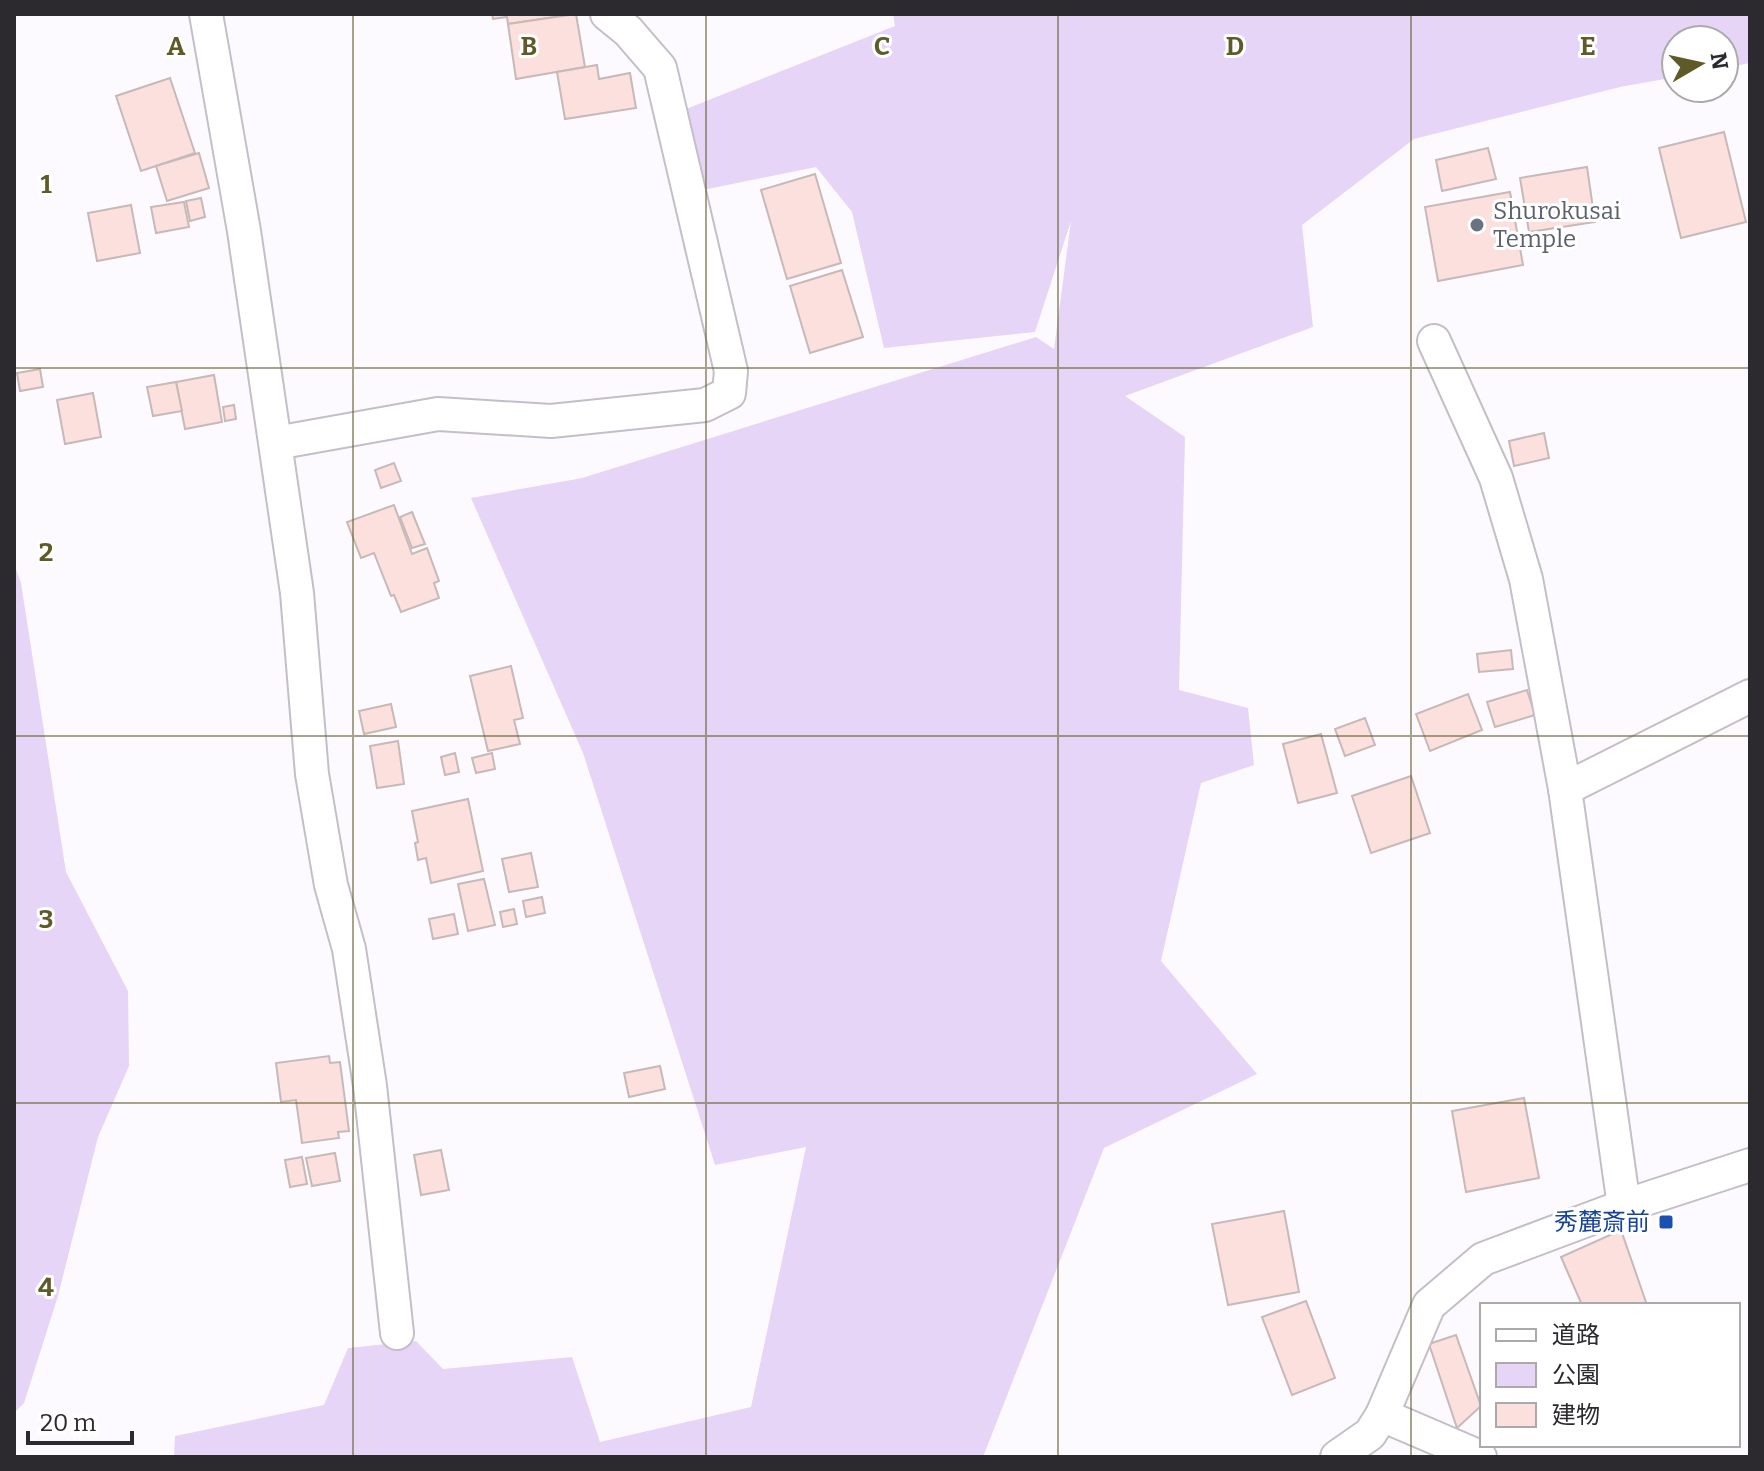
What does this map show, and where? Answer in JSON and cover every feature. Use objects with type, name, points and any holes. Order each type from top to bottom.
[{"type":"street","points":[[206,14],[276,443],[297,593],[312,774],[331,885],[349,949],[370,1086],[397,1333]]},
{"type":"street","points":[[276,443],[438,414],[551,421],[705,405],[729,393],[731,371],[660,68],[628,31],[607,14]]},
{"type":"street","points":[[1434,341],[1496,478],[1522,565],[1565,789],[1624,1206]]},
{"type":"street","points":[[1565,789],[1750,696]]},
{"type":"street","points":[[1337,1457],[1374,1435],[1429,1305],[1483,1259],[1624,1206],[1750,1165]]},
{"type":"street","points":[[1374,1435],[1480,1457]]},
{"type":"green space","points":[[893,14],[1750,14],[1750,63],[1740,65],[1740,24],[1660,24],[1660,80],[1620,87],[1414,139],[1302,225],[1313,327],[1125,396],[1185,437],[1179,690],[1248,708],[1254,765],[1201,783],[1161,961],[1257,1074],[1104,1148],[983,1457],[174,1457],[175,1436],[324,1405],[348,1348],[416,1341],[443,1369],[572,1357],[600,1442],[751,1407],[806,1147],[715,1165],[583,753],[471,498],[582,478],[1036,337],[1054,349],[1071,221],[1035,332],[884,348],[852,212],[816,167],[698,191],[676,113],[895,26]]},
{"type":"green space","points":[[14,564],[21,583],[66,872],[128,991],[129,1066],[98,1137],[58,1296],[24,1403],[14,1413]]},
{"type":"building","points":[[492,14],[568,15],[508,24],[507,17],[493,19]]},
{"type":"building","points":[[576,14],[585,67],[516,79],[508,24]]},
{"type":"building","points":[[597,65],[599,79],[630,73],[636,108],[565,119],[557,72]]},
{"type":"building","points":[[170,78],[195,153],[141,171],[116,96]]},
{"type":"building","points":[[1724,132],[1746,222],[1681,238],[1659,148]]},
{"type":"building","points":[[1488,148],[1496,179],[1442,191],[1436,160]]},
{"type":"building","points":[[199,153],[209,188],[167,201],[156,166]]},
{"type":"building","points":[[1587,167],[1595,222],[1529,232],[1520,178]]},
{"type":"building","points":[[815,174],[841,263],[787,279],[761,190]]},
{"type":"building","points":[[1510,192],[1523,265],[1438,281],[1425,207]]},
{"type":"building","points":[[201,198],[205,217],[190,221],[186,201]]},
{"type":"building","points":[[184,202],[189,227],[156,233],[151,207]]},
{"type":"building","points":[[131,205],[140,253],[97,261],[88,213]]},
{"type":"building","points":[[842,270],[863,337],[810,353],[790,286]]},
{"type":"building","points":[[40,369],[43,387],[20,391],[17,373]]},
{"type":"building","points":[[214,375],[222,422],[185,429],[176,382]]},
{"type":"building","points":[[176,382],[182,411],[153,416],[147,387]]},
{"type":"building","points":[[93,393],[101,437],[65,444],[57,400]]},
{"type":"building","points":[[234,405],[236,419],[225,421],[223,407]]},
{"type":"building","points":[[1544,433],[1549,458],[1514,466],[1509,441]]},
{"type":"building","points":[[394,463],[401,481],[381,488],[375,470]]},
{"type":"building","points":[[394,505],[412,554],[427,548],[439,581],[434,583],[439,598],[401,612],[394,595],[391,596],[374,553],[361,558],[347,522]]},
{"type":"building","points":[[412,512],[425,544],[412,548],[400,517]]},
{"type":"building","points":[[1511,650],[1513,669],[1479,672],[1477,654]]},
{"type":"building","points":[[511,666],[523,718],[514,720],[520,744],[488,751],[470,676]]},
{"type":"building","points":[[1527,690],[1535,715],[1495,727],[1487,702]]},
{"type":"building","points":[[1468,694],[1482,730],[1430,751],[1416,714]]},
{"type":"building","points":[[391,704],[396,727],[364,734],[359,711]]},
{"type":"building","points":[[1365,718],[1375,745],[1345,756],[1335,729]]},
{"type":"building","points":[[1321,734],[1337,793],[1298,803],[1283,744]]},
{"type":"building","points":[[398,741],[404,784],[377,788],[370,746]]},
{"type":"building","points":[[455,753],[459,772],[445,775],[441,757]]},
{"type":"building","points":[[492,753],[495,769],[476,773],[472,758]]},
{"type":"building","points":[[1411,776],[1430,833],[1371,853],[1352,796]]},
{"type":"building","points":[[468,799],[483,871],[431,883],[426,858],[418,860],[412,811]]},
{"type":"building","points":[[531,853],[538,887],[509,892],[502,859]]},
{"type":"building","points":[[484,879],[495,925],[468,931],[458,884]]},
{"type":"building","points":[[542,897],[545,913],[526,917],[523,901]]},
{"type":"building","points":[[514,909],[517,924],[503,927],[500,912]]},
{"type":"building","points":[[454,914],[458,934],[433,939],[429,919]]},
{"type":"building","points":[[329,1056],[330,1063],[340,1062],[349,1131],[338,1132],[339,1138],[302,1143],[296,1100],[281,1102],[276,1063]]},
{"type":"building","points":[[660,1066],[665,1089],[629,1097],[624,1073]]},
{"type":"building","points":[[1524,1098],[1539,1178],[1466,1192],[1452,1111]]},
{"type":"building","points":[[441,1150],[449,1190],[421,1195],[414,1155]]},
{"type":"building","points":[[335,1153],[340,1181],[312,1186],[306,1158]]},
{"type":"building","points":[[302,1157],[307,1184],[290,1187],[285,1160]]},
{"type":"building","points":[[1284,1211],[1299,1292],[1228,1305],[1212,1224]]},
{"type":"building","points":[[1621,1230],[1646,1303],[1581,1303],[1561,1257]]},
{"type":"building","points":[[1306,1301],[1335,1378],[1292,1395],[1262,1317]]},
{"type":"building","points":[[1456,1335],[1480,1403],[1480,1407],[1457,1428],[1429,1344]]},
{"type":"place","name":"Shurokusai Temple","points":[[1477,225]]},
{"type":"place","name":"秀麓斎前","points":[[1666,1222]]}]
